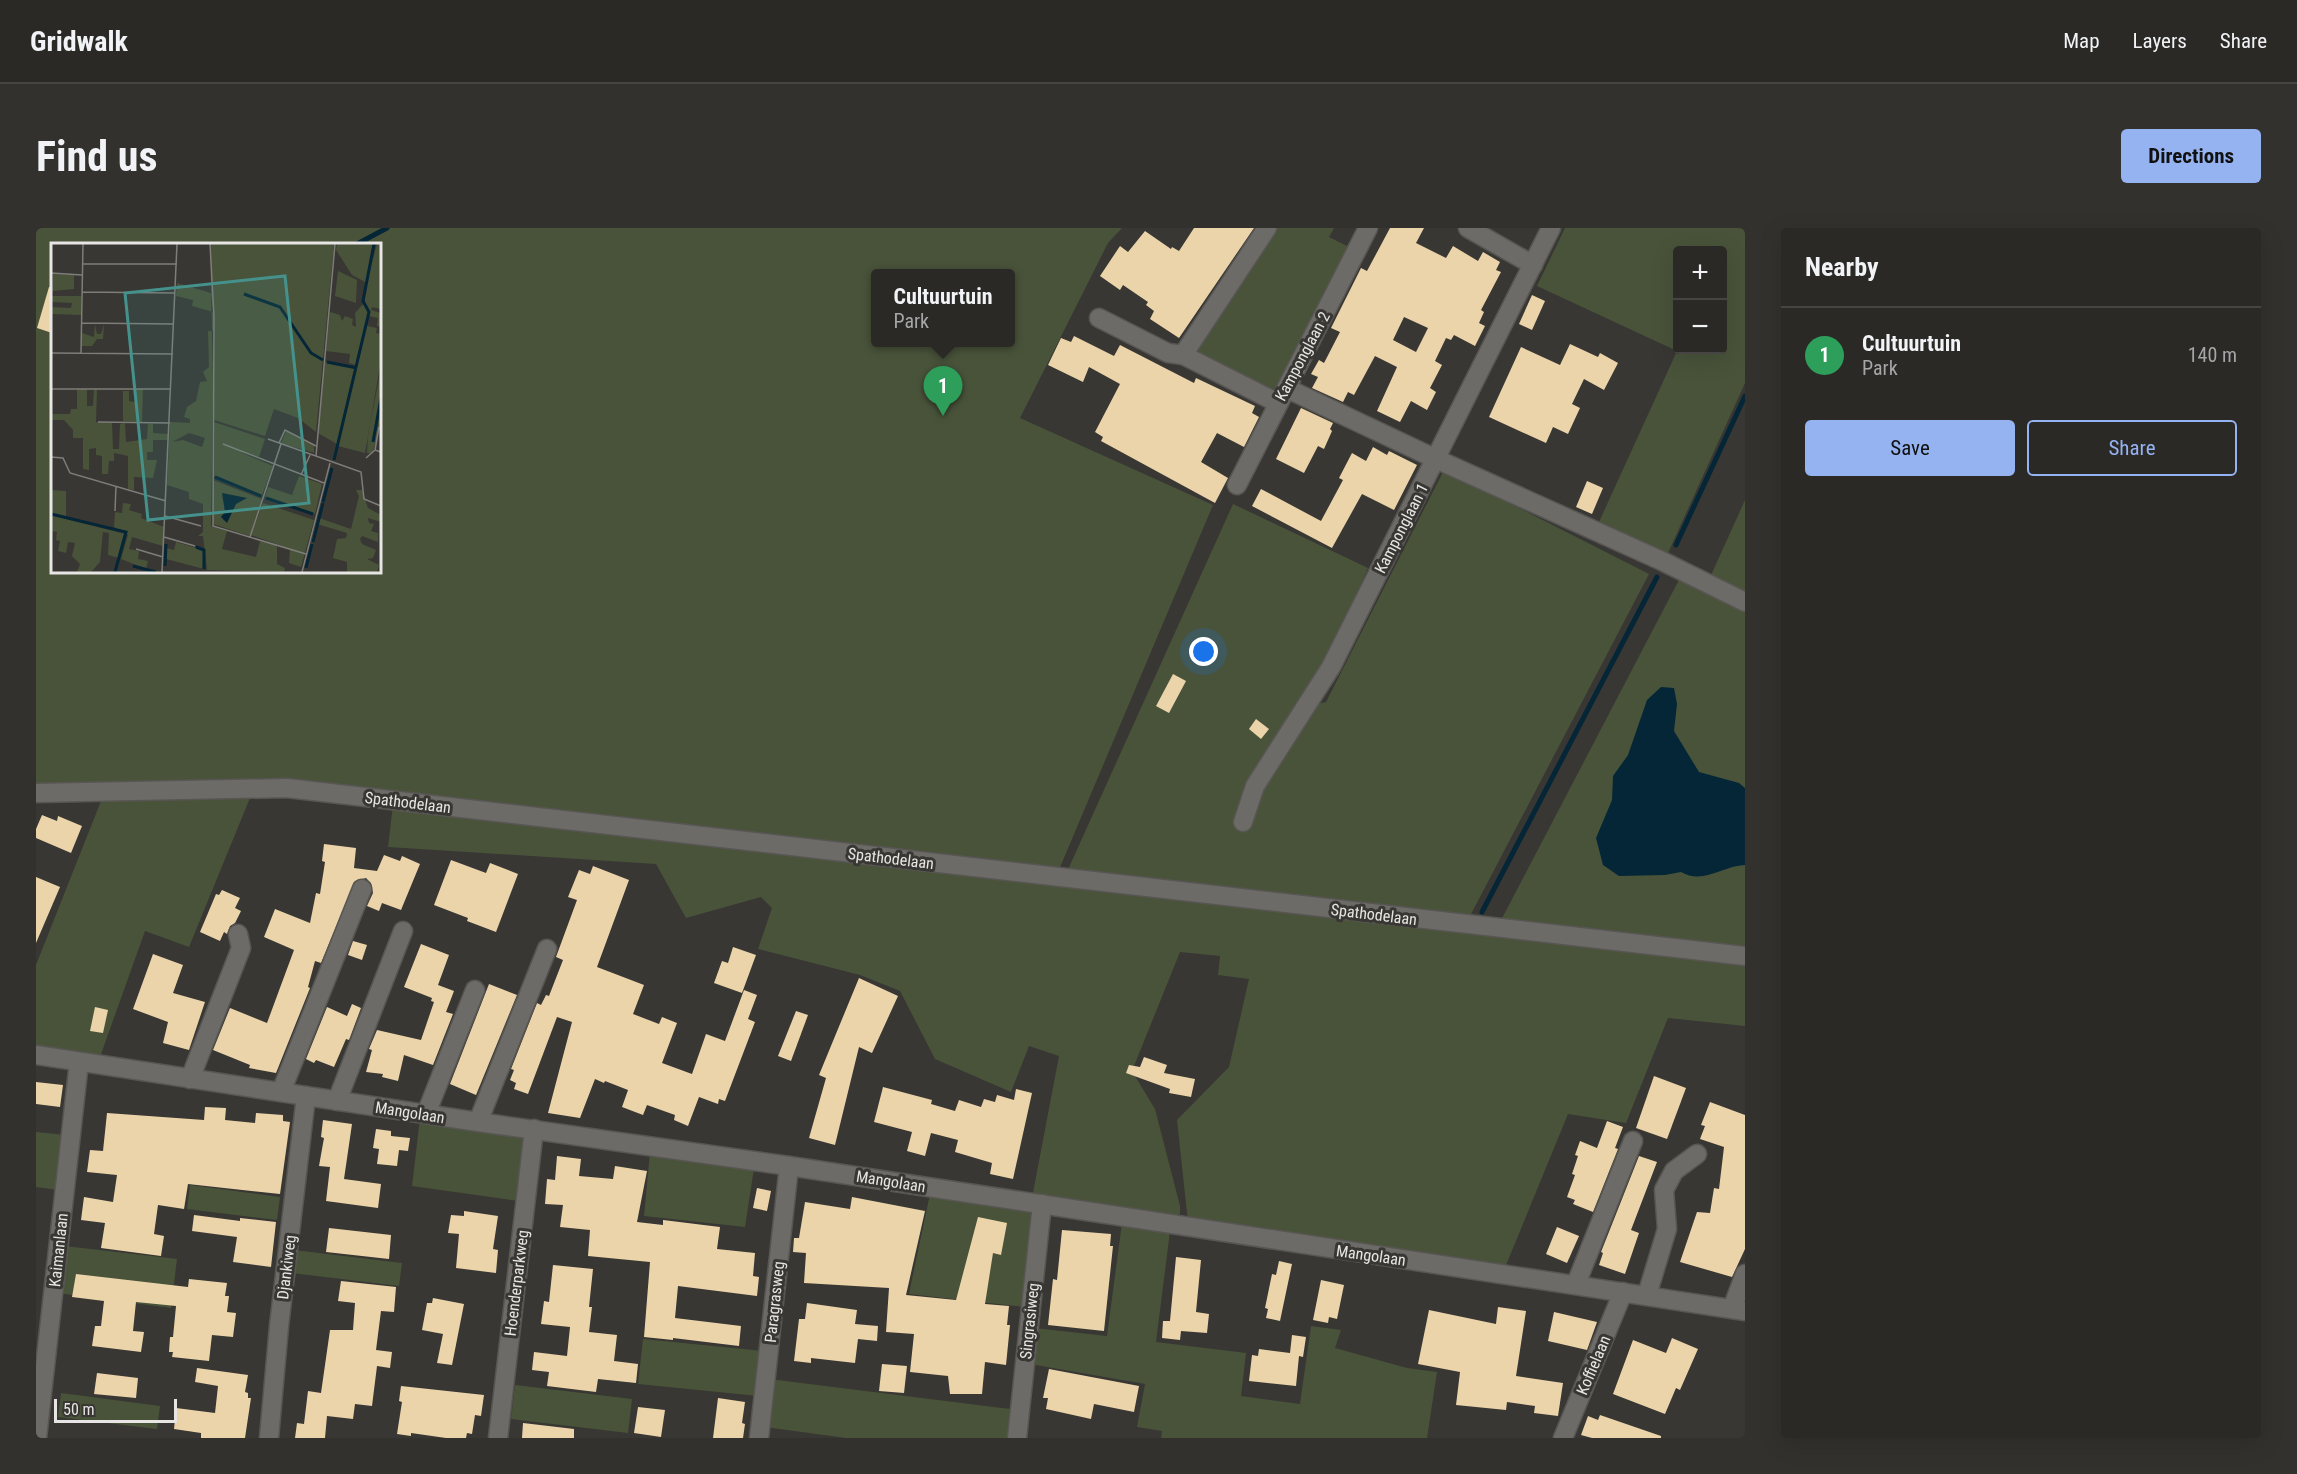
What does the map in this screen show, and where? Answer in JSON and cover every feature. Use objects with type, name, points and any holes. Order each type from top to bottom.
[{"type":"street","points":[[1183,354],[1267,228]]},
{"type":"street","name":"Kamponglaan 2","points":[[1237,485],[1368,228]]},
{"type":"street","points":[[1468,228],[1533,265]]},
{"type":"street","name":"Kamponglaan 1","points":[[1243,822],[1255,786],[1331,667],[1551,228]]},
{"type":"street","points":[[1099,318],[1168,353],[1183,354],[1436,459],[1662,561],[1745,602]]},
{"type":"street","name":"Spathodelaan","points":[[36,794],[286,788],[1745,956]]},
{"type":"street","points":[[281,1092],[362,889]]},
{"type":"street","points":[[337,1101],[404,931]]},
{"type":"street","points":[[190,1079],[242,948],[237,933]]},
{"type":"street","points":[[478,1122],[547,949]]},
{"type":"street","points":[[426,1114],[475,990]]},
{"type":"street","name":"Mangolaan","points":[[36,1055],[1739,1310]]},
{"type":"street","name":"Kaimanlaan","points":[[37,1438],[79,1062]]},
{"type":"street","name":"Djankiweg","points":[[269,1438],[279,1326],[306,1096]]},
{"type":"street","name":"Hoenderparkweg","points":[[498,1438],[534,1129]]},
{"type":"street","points":[[1576,1284],[1633,1141]]},
{"type":"street","points":[[1647,1295],[1667,1229],[1664,1191],[1674,1172],[1697,1154]]},
{"type":"street","name":"Paragrasweg","points":[[759,1438],[789,1166]]},
{"type":"street","name":"Singrasiweg","points":[[1017,1438],[1042,1204]]},
{"type":"street","points":[[1739,1310],[1745,1274]]},
{"type":"street","name":"Koffielaan","points":[[1563,1438],[1623,1292]]},
{"type":"green space","points":[[36,228],[1122,228],[1108,243],[1020,418],[1213,505],[1058,872],[296,783],[36,789]]},
{"type":"green space","points":[[1273,228],[1334,228],[1329,237],[1353,249],[1280,389],[1272,391],[1197,354],[1195,347]]},
{"type":"green space","points":[[1565,228],[1745,228],[1745,383],[1668,553],[1599,522],[1676,354],[1727,354],[1727,246],[1673,246],[1673,349],[1537,286]]},
{"type":"green space","points":[[1444,470],[1649,574],[1469,918],[1066,874],[1233,504],[1368,568],[1326,663],[1263,785],[1313,705],[1326,702]]},
{"type":"green space","points":[[1745,500],[1745,596],[1713,582],[1712,573]]},
{"type":"green space","points":[[1680,578],[1745,608],[1745,951],[1499,924]]},
{"type":"green space","points":[[252,793],[189,947],[145,931],[100,1057],[36,1047],[36,965],[103,796]]},
{"type":"green space","points":[[393,805],[1745,963],[1745,1026],[1668,1018],[1626,1123],[1568,1114],[1504,1270],[1188,1222],[1177,1120],[1229,1067],[1249,979],[1218,975],[1220,956],[1180,952],[1132,1071],[1155,1109],[1180,1206],[1177,1219],[1032,1198],[1059,1056],[1029,1046],[1011,1092],[935,1059],[900,991],[860,975],[758,949],[772,908],[761,897],[686,918],[656,864],[388,847]]},
{"type":"green space","points":[[420,1118],[525,1134],[518,1201],[412,1186]]},
{"type":"green space","points":[[36,1132],[66,1135],[59,1190],[36,1187]]},
{"type":"green space","points":[[650,1152],[754,1168],[745,1227],[644,1216]]},
{"type":"green space","points":[[190,1185],[280,1197],[277,1220],[187,1209]]},
{"type":"green space","points":[[930,1194],[1023,1208],[1031,1214],[1034,1224],[1025,1307],[909,1294]]},
{"type":"green space","points":[[1122,1223],[1170,1231],[1156,1342],[1246,1353],[1241,1396],[1300,1404],[1311,1326],[1341,1330],[1335,1348],[1407,1368],[1437,1372],[1427,1438],[1161,1438],[1162,1431],[1137,1427],[1145,1384],[1030,1364],[1034,1328],[1107,1336]]},
{"type":"green space","points":[[65,1246],[177,1259],[171,1308],[58,1293]]},
{"type":"green space","points":[[294,1250],[402,1263],[399,1286],[292,1273]]},
{"type":"green space","points":[[643,1339],[763,1351],[758,1396],[638,1384]]},
{"type":"green space","points":[[769,1379],[1010,1409],[1007,1438],[846,1438],[765,1427]]},
{"type":"green space","points":[[515,1385],[632,1399],[628,1433],[511,1419]]},
{"type":"green space","points":[[61,1393],[160,1406],[157,1429],[58,1417]]},
{"type":"water","points":[[1661,687],[1674,688],[1677,704],[1674,731],[1699,772],[1739,783],[1745,788],[1745,865],[1697,877],[1681,872],[1665,875],[1619,876],[1603,865],[1596,838],[1612,800],[1613,776],[1628,755],[1647,700]]},
{"type":"building","points":[[1194,228],[1254,228],[1179,338],[1150,319],[1154,311],[1146,305],[1148,302],[1123,285],[1120,290],[1100,276],[1120,246],[1128,252],[1145,231],[1171,249],[1172,247],[1179,251]]},
{"type":"building","points":[[1390,228],[1424,228],[1416,243],[1446,258],[1453,246],[1478,261],[1483,252],[1500,262],[1496,270],[1501,272],[1481,310],[1484,312],[1479,323],[1485,326],[1475,346],[1454,335],[1451,340],[1446,338],[1435,361],[1442,365],[1430,388],[1436,392],[1427,410],[1411,401],[1400,422],[1377,411],[1397,367],[1375,356],[1354,395],[1348,392],[1343,402],[1312,388],[1318,377],[1311,374],[1319,360],[1324,363],[1340,332],[1331,328],[1361,268],[1367,271]],"holes":[[[1404,317],[1428,328],[1416,352],[1393,340]]]},
{"type":"building","points":[[49,287],[51,287],[51,333],[37,328]]},
{"type":"building","points":[[1532,295],[1545,301],[1532,330],[1519,324]]},
{"type":"building","points":[[1074,336],[1114,356],[1120,345],[1194,383],[1196,378],[1255,406],[1252,413],[1259,417],[1244,447],[1217,433],[1201,462],[1228,478],[1215,503],[1101,441],[1103,437],[1095,432],[1120,384],[1089,367],[1083,382],[1048,365],[1061,338],[1071,342]]},
{"type":"building","points":[[1570,344],[1598,357],[1600,353],[1618,363],[1604,390],[1584,379],[1572,404],[1580,408],[1568,434],[1553,427],[1546,443],[1489,417],[1521,347],[1560,365]]},
{"type":"building","points":[[1301,408],[1333,423],[1324,449],[1318,446],[1304,473],[1276,459]]},
{"type":"building","points":[[1373,447],[1387,455],[1389,451],[1417,465],[1394,510],[1362,494],[1332,548],[1252,506],[1261,489],[1321,521],[1343,480],[1339,478],[1352,453],[1366,461]]},
{"type":"building","points":[[1587,481],[1603,488],[1592,514],[1576,507]]},
{"type":"building","points":[[1173,674],[1186,681],[1169,713],[1156,706]]},
{"type":"building","points":[[1256,719],[1269,729],[1261,739],[1249,729]]},
{"type":"building","points":[[42,815],[57,821],[58,816],[82,826],[71,853],[36,838],[36,829]]},
{"type":"building","points":[[324,844],[356,848],[354,868],[377,871],[384,855],[400,861],[402,856],[420,864],[401,910],[382,903],[379,911],[367,906],[373,893],[371,883],[366,878],[355,881],[321,963],[315,961],[308,987],[310,988],[276,1073],[249,1068],[250,1065],[213,1050],[230,1008],[267,1023],[294,950],[264,937],[275,909],[310,923],[316,893],[320,894],[325,862],[322,861]]},
{"type":"building","points":[[451,860],[486,873],[490,863],[518,874],[496,932],[434,905]]},
{"type":"building","points":[[593,866],[629,880],[597,967],[644,985],[633,1014],[659,1024],[662,1017],[677,1023],[662,1063],[692,1074],[706,1034],[725,1041],[744,990],[757,995],[748,1019],[755,1022],[725,1101],[719,1099],[718,1104],[699,1097],[688,1126],[674,1120],[675,1115],[647,1105],[643,1115],[622,1107],[628,1090],[595,1079],[580,1118],[548,1113],[572,1022],[557,1017],[528,1094],[514,1089],[516,1083],[510,1080],[514,1070],[511,1069],[537,1003],[541,1005],[546,995],[549,996],[563,960],[556,957],[577,900],[568,897],[579,870],[590,874]]},
{"type":"building","points":[[36,877],[60,887],[36,943]]},
{"type":"building","points":[[222,890],[240,898],[235,908],[241,911],[235,923],[230,926],[227,934],[224,932],[220,941],[200,932],[216,894],[219,895]]},
{"type":"building","points":[[353,941],[367,945],[362,960],[348,955]]},
{"type":"building","points":[[421,944],[449,955],[438,985],[454,991],[446,1012],[453,1014],[433,1065],[404,1055],[398,1081],[382,1077],[383,1074],[366,1072],[372,1050],[369,1049],[377,1030],[421,1040],[434,1002],[431,1001],[432,998],[404,987]]},
{"type":"building","points":[[733,947],[756,955],[742,993],[714,983],[722,961],[728,963]]},
{"type":"building","points":[[153,954],[183,965],[173,993],[205,1002],[189,1050],[163,1043],[168,1022],[133,1009]]},
{"type":"building","points":[[859,978],[898,996],[872,1053],[859,1047],[835,1145],[809,1138],[826,1078],[819,1075]]},
{"type":"building","points":[[489,984],[517,995],[476,1095],[450,1084]]},
{"type":"building","points":[[352,1004],[361,1008],[349,1040],[346,1039],[334,1067],[306,1059],[327,1007],[347,1016]]},
{"type":"building","points":[[95,1007],[108,1010],[103,1033],[90,1031]]},
{"type":"building","points":[[796,1011],[808,1015],[791,1061],[778,1056]]},
{"type":"building","points":[[1144,1057],[1167,1065],[1164,1073],[1195,1079],[1191,1097],[1169,1093],[1170,1089],[1126,1073],[1129,1065],[1140,1067]]},
{"type":"building","points":[[1654,1076],[1686,1088],[1667,1139],[1636,1128]]},
{"type":"building","points":[[36,1082],[63,1085],[60,1107],[36,1104]]},
{"type":"building","points":[[883,1087],[932,1100],[931,1104],[955,1111],[959,1100],[981,1107],[984,1099],[995,1102],[997,1095],[1014,1100],[1016,1089],[1032,1093],[1013,1179],[990,1174],[992,1163],[955,1152],[958,1140],[931,1133],[925,1156],[907,1151],[912,1132],[874,1122]]},
{"type":"building","points":[[1710,1102],[1745,1115],[1745,1249],[1732,1277],[1680,1262],[1697,1212],[1710,1213],[1714,1188],[1719,1189],[1724,1147],[1700,1139],[1705,1126],[1701,1125]]},
{"type":"building","points":[[205,1107],[226,1108],[225,1120],[255,1123],[256,1113],[283,1115],[283,1121],[290,1122],[280,1194],[188,1184],[184,1209],[158,1205],[154,1234],[164,1236],[161,1256],[101,1248],[105,1223],[81,1220],[84,1197],[113,1202],[117,1175],[87,1172],[90,1150],[103,1151],[107,1113],[204,1120]]},
{"type":"building","points":[[323,1120],[352,1124],[344,1179],[381,1184],[378,1208],[326,1201],[330,1167],[319,1166],[324,1138],[321,1137]]},
{"type":"building","points":[[1607,1121],[1623,1127],[1615,1148],[1618,1149],[1593,1212],[1573,1204],[1575,1200],[1567,1197],[1575,1175],[1572,1174],[1580,1141],[1597,1148]]},
{"type":"building","points":[[376,1129],[391,1131],[391,1136],[410,1138],[408,1151],[399,1150],[397,1166],[377,1164],[379,1149],[373,1148]]},
{"type":"building","points":[[557,1156],[581,1159],[579,1176],[613,1179],[615,1166],[647,1171],[637,1222],[663,1225],[663,1220],[720,1227],[717,1249],[755,1253],[753,1276],[759,1277],[757,1296],[678,1286],[675,1318],[741,1326],[739,1346],[644,1337],[650,1262],[588,1256],[590,1230],[560,1227],[563,1205],[545,1204],[547,1179],[555,1180]]},
{"type":"building","points":[[1639,1156],[1657,1162],[1631,1230],[1639,1233],[1625,1274],[1599,1265],[1603,1253],[1601,1252]]},
{"type":"building","points":[[757,1188],[771,1191],[767,1211],[753,1208]]},
{"type":"building","points":[[852,1197],[925,1211],[906,1295],[956,1300],[978,1217],[1007,1223],[1001,1255],[993,1253],[985,1304],[1009,1306],[1007,1325],[1010,1325],[1006,1365],[985,1362],[982,1394],[950,1394],[948,1376],[910,1372],[914,1334],[886,1332],[889,1288],[804,1283],[806,1253],[793,1252],[794,1238],[799,1238],[805,1202],[850,1209]]},
{"type":"building","points":[[464,1211],[498,1216],[493,1249],[498,1250],[496,1273],[456,1268],[459,1234],[448,1233],[451,1215],[464,1216]]},
{"type":"building","points":[[194,1215],[240,1221],[240,1218],[276,1222],[271,1267],[233,1262],[237,1237],[192,1231]]},
{"type":"building","points":[[1557,1227],[1579,1236],[1567,1263],[1546,1254]]},
{"type":"building","points":[[329,1228],[391,1235],[389,1259],[326,1252]]},
{"type":"building","points":[[1062,1230],[1111,1234],[1110,1246],[1113,1246],[1104,1331],[1048,1325],[1053,1279],[1057,1280]]},
{"type":"building","points":[[1176,1257],[1201,1260],[1196,1312],[1209,1314],[1207,1333],[1181,1331],[1180,1340],[1162,1338],[1163,1321],[1170,1321]]},
{"type":"building","points":[[1279,1261],[1292,1264],[1280,1321],[1266,1318],[1268,1309],[1265,1308],[1272,1274],[1276,1275]]},
{"type":"building","points":[[553,1265],[593,1269],[589,1332],[617,1335],[614,1361],[638,1364],[636,1383],[598,1379],[596,1392],[547,1386],[549,1372],[532,1370],[534,1352],[567,1356],[570,1327],[541,1324],[544,1301],[549,1302]]},
{"type":"building","points":[[76,1274],[188,1287],[189,1279],[227,1283],[225,1296],[229,1296],[227,1312],[236,1313],[233,1337],[212,1335],[209,1361],[172,1357],[173,1352],[169,1352],[170,1337],[173,1337],[176,1306],[136,1302],[133,1331],[144,1332],[141,1352],[92,1346],[95,1326],[101,1326],[104,1301],[72,1297]]},
{"type":"building","points":[[1321,1280],[1344,1285],[1337,1319],[1329,1317],[1328,1323],[1313,1320]]},
{"type":"building","points":[[341,1281],[396,1287],[394,1312],[381,1311],[376,1350],[392,1352],[390,1368],[377,1366],[372,1406],[355,1404],[353,1419],[327,1416],[325,1438],[295,1438],[297,1423],[304,1424],[308,1391],[321,1393],[330,1330],[353,1330],[355,1303],[338,1301]]},
{"type":"building","points":[[433,1298],[464,1304],[452,1365],[437,1363],[443,1334],[422,1330],[427,1303],[432,1303]]},
{"type":"building","points":[[807,1303],[857,1310],[855,1324],[878,1326],[877,1341],[858,1339],[855,1363],[811,1358],[811,1363],[794,1361],[799,1319],[805,1319]]},
{"type":"building","points":[[1498,1307],[1526,1311],[1516,1376],[1563,1383],[1558,1416],[1534,1413],[1535,1406],[1507,1402],[1506,1410],[1456,1405],[1460,1372],[1418,1364],[1429,1310],[1496,1324]]},
{"type":"building","points":[[1554,1312],[1597,1322],[1587,1350],[1548,1341]]},
{"type":"building","points":[[1292,1335],[1306,1337],[1303,1357],[1299,1356],[1296,1386],[1249,1381],[1252,1355],[1258,1356],[1259,1349],[1290,1353]]},
{"type":"building","points":[[1672,1338],[1698,1349],[1680,1390],[1676,1388],[1665,1414],[1613,1394],[1633,1340],[1666,1353]]},
{"type":"building","points":[[882,1364],[907,1366],[904,1393],[879,1391]]},
{"type":"building","points":[[197,1368],[248,1375],[245,1392],[248,1393],[248,1398],[251,1398],[245,1438],[201,1438],[201,1433],[174,1429],[176,1408],[215,1413],[218,1386],[195,1382]]},
{"type":"building","points":[[1049,1369],[1139,1386],[1134,1412],[1094,1404],[1091,1419],[1046,1409],[1048,1398],[1043,1398]]},
{"type":"building","points":[[97,1373],[138,1378],[136,1398],[94,1394]]},
{"type":"building","points":[[401,1386],[484,1395],[481,1416],[475,1415],[472,1434],[467,1433],[466,1438],[446,1438],[411,1433],[411,1436],[397,1434],[402,1402],[399,1401]]},
{"type":"building","points":[[718,1398],[745,1402],[742,1423],[745,1424],[743,1438],[713,1438]]},
{"type":"building","points":[[638,1407],[665,1410],[661,1437],[634,1433]]},
{"type":"building","points":[[1600,1415],[1661,1436],[1661,1438],[1592,1438],[1581,1435],[1588,1416],[1598,1420]]},
{"type":"building","points":[[523,1423],[574,1429],[574,1438],[522,1438]]},
{"type":"waterway","points":[[359,243],[387,228]]},
{"type":"waterway","points":[[1676,545],[1745,396]]},
{"type":"waterway","points":[[1482,912],[1657,577]]},
{"type":"place","name":"Cultuurtuin","points":[[943,416]]}]
